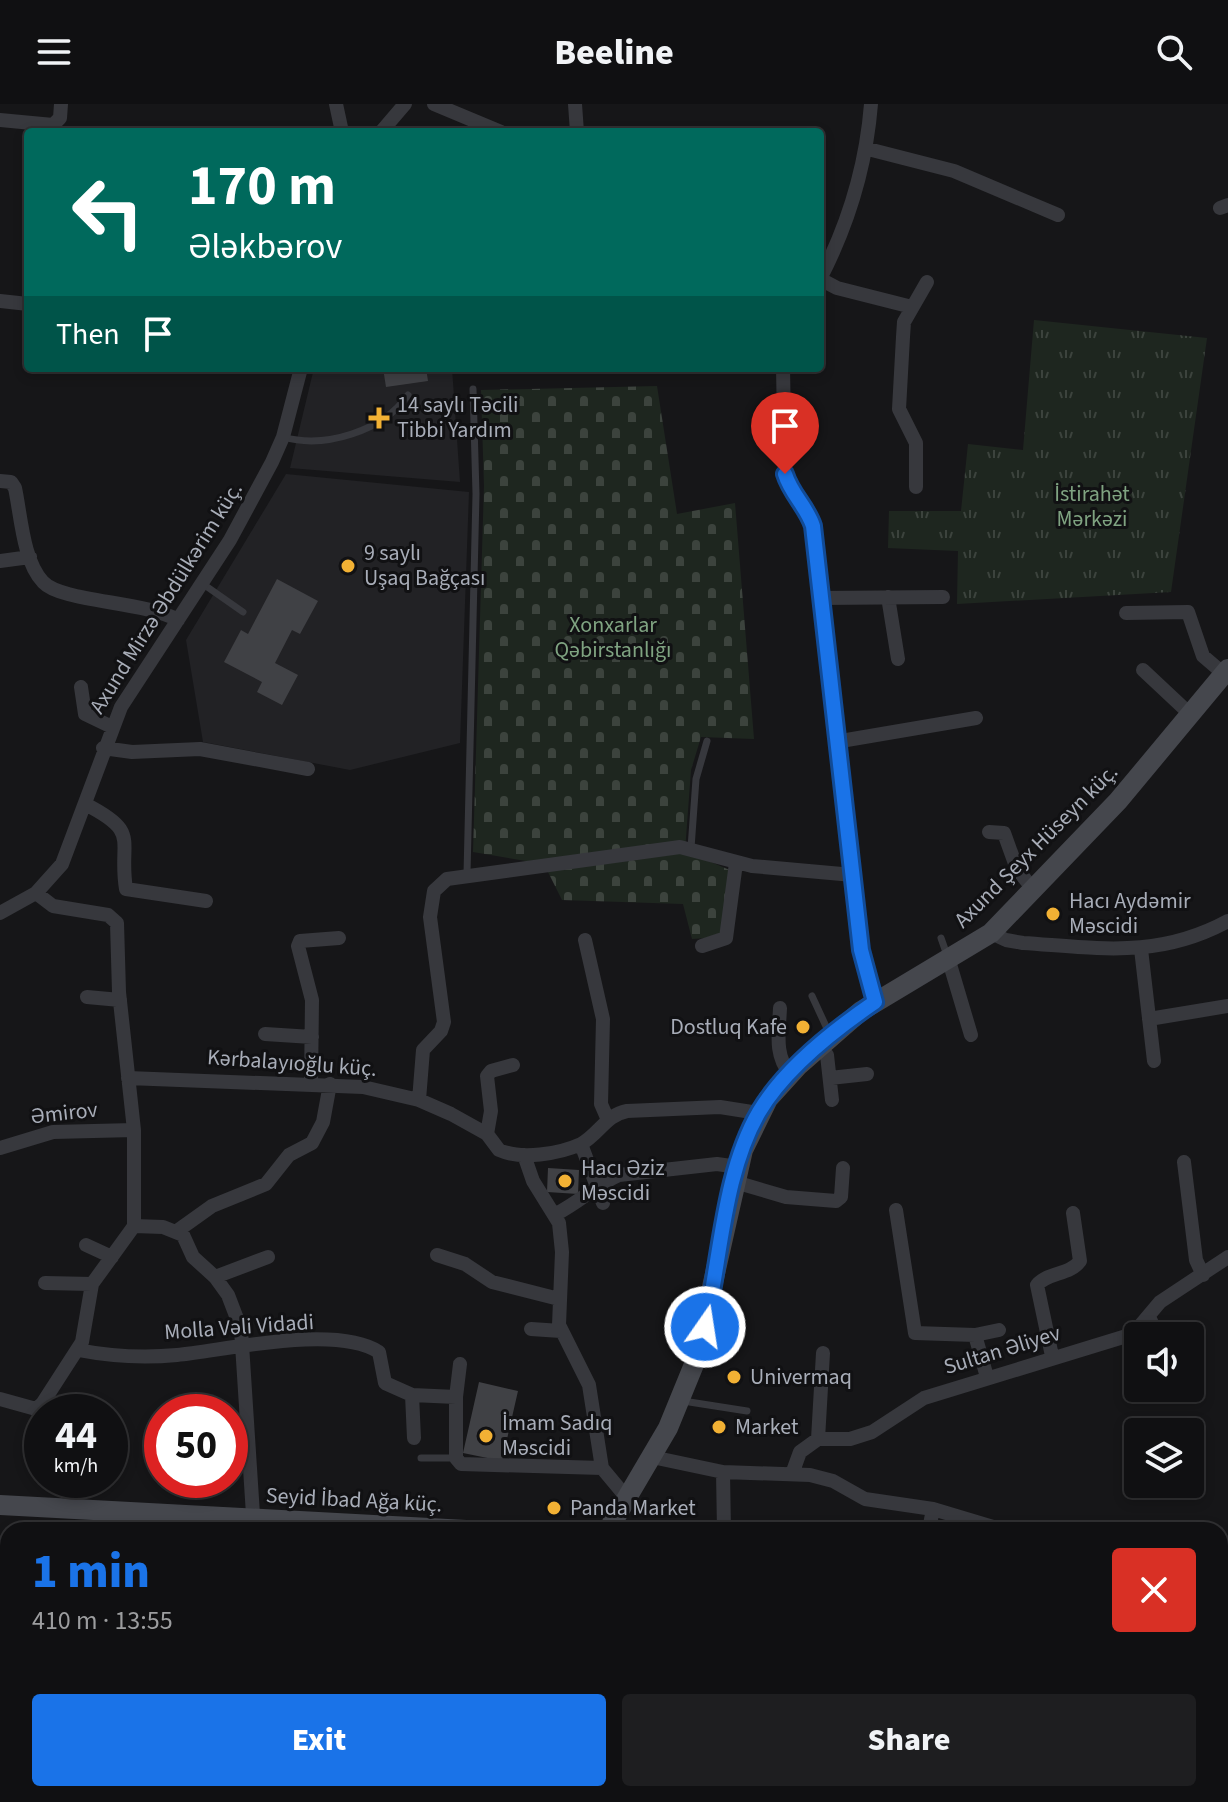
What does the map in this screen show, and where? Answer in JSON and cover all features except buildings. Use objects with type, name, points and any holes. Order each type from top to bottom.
[{"type":"main road","name":"Axund Şeyx Hüseyn küç.","points":[[613,1522],[681,1401],[705,1327],[736,1174],[758,1113],[790,1074],[875,1002],[949,961],[991,933],[1118,801],[1226,672]]},
{"type":"main road","name":"Seyid İbad Ağa küç.","points":[[0,1505],[226,1522]]},
{"type":"street","points":[[0,120],[53,125],[60,118],[61,104]]},
{"type":"street","points":[[336,104],[341,128]]},
{"type":"street","points":[[384,128],[405,104]]},
{"type":"street","points":[[434,104],[491,128]]},
{"type":"street","points":[[575,104],[577,128]]},
{"type":"street","points":[[824,271],[843,234],[868,149],[871,104]]},
{"type":"street","points":[[868,149],[954,171],[1058,215]]},
{"type":"street","points":[[824,281],[837,288],[912,307]]},
{"type":"street","points":[[916,487],[916,443],[899,409],[904,322],[927,282]]},
{"type":"street","points":[[0,301],[24,304]]},
{"type":"street","name":"Axund Mirzə Əbdülkərim küç.","points":[[0,913],[36,893],[62,864],[112,727],[133,687],[203,584],[254,499],[283,437],[300,372]]},
{"type":"street","points":[[783,372],[785,474],[788,486],[808,511],[813,526],[835,742],[861,950],[875,1002]]},
{"type":"street","points":[[0,481],[11,482],[15,488],[30,557],[43,583],[66,594],[140,605],[178,620]]},
{"type":"street","points":[[0,561],[30,557]]},
{"type":"street","points":[[888,597],[898,659]]},
{"type":"street","points":[[820,598],[943,597]]},
{"type":"street","points":[[1126,613],[1188,612],[1203,656],[1226,672]]},
{"type":"street","points":[[1143,670],[1191,715]]},
{"type":"street","points":[[81,687],[85,714],[112,727]]},
{"type":"street","points":[[835,742],[976,718]]},
{"type":"street","points":[[103,748],[132,752],[210,750],[308,769]]},
{"type":"street","points":[[85,804],[111,817],[124,834],[126,889],[206,901]]},
{"type":"street","points":[[989,832],[1004,833],[1017,869],[1033,889]]},
{"type":"street","points":[[419,1100],[423,1050],[441,1031],[444,1022],[430,905],[440,884],[467,874],[533,870],[670,848],[691,848],[736,863],[853,875]]},
{"type":"street","points":[[702,946],[726,938],[736,863]]},
{"type":"street","points":[[0,1399],[36,1409],[78,1350],[92,1284],[134,1226],[134,1130],[120,1000],[117,923],[113,917],[53,906],[36,893]]},
{"type":"street","points":[[991,933],[1023,943],[1141,949],[1187,940],[1228,921]]},
{"type":"street","points":[[311,1084],[312,1000],[305,983],[300,941],[339,938]]},
{"type":"street","points":[[585,940],[603,1019],[601,1104],[608,1120]]},
{"type":"street","points":[[1141,949],[1154,1061]]},
{"type":"street","points":[[949,961],[971,1035]]},
{"type":"street","points":[[87,997],[120,1000]]},
{"type":"street","points":[[1149,1019],[1228,1006]]},
{"type":"street","points":[[780,1008],[778,1049],[782,1065],[790,1074]]},
{"type":"street","points":[[265,1034],[312,1037]]},
{"type":"street","points":[[825,1042],[832,1100]]},
{"type":"street","points":[[487,1134],[491,1111],[487,1076],[491,1071],[513,1065]]},
{"type":"street","points":[[830,1078],[867,1074]]},
{"type":"street","name":"Kərbalayıoğlu küç.","points":[[128,1078],[174,1077],[248,1085],[330,1084],[363,1087],[419,1100],[487,1134],[499,1150],[524,1155]]},
{"type":"street","points":[[177,1231],[220,1202],[266,1184],[289,1155],[312,1143],[323,1122],[330,1084]]},
{"type":"street","points":[[627,1498],[602,1468],[589,1385],[576,1353],[561,1331],[559,1299],[562,1252],[556,1214],[540,1194],[524,1155],[581,1144],[617,1113],[720,1107],[758,1113]]},
{"type":"street","name":"Əmirov","points":[[0,1148],[53,1132],[134,1130]]},
{"type":"street","points":[[581,1144],[603,1203]]},
{"type":"street","points":[[1184,1162],[1196,1260],[1203,1275]]},
{"type":"street","points":[[556,1214],[581,1202],[605,1181],[638,1170],[717,1164],[786,1197],[836,1201],[841,1197],[843,1168]]},
{"type":"street","points":[[896,1210],[915,1333],[975,1335],[999,1330]]},
{"type":"street","points":[[1052,1356],[1037,1285],[1041,1280],[1076,1267],[1080,1261],[1073,1213]]},
{"type":"street","points":[[134,1226],[177,1231],[183,1235],[193,1257],[215,1277],[237,1313],[244,1345],[253,1522]]},
{"type":"street","points":[[86,1245],[112,1257]]},
{"type":"street","points":[[437,1255],[465,1264],[492,1282],[559,1299]]},
{"type":"street","points":[[215,1277],[268,1257]]},
{"type":"street","name":"Sultan Əliyev","points":[[818,1439],[850,1439],[872,1432],[911,1404],[1052,1356],[1124,1337],[1141,1328],[1160,1302],[1228,1257]]},
{"type":"street","points":[[45,1283],[92,1284]]},
{"type":"street","points":[[1149,1317],[1151,1322]]},
{"type":"street","points":[[531,1329],[561,1331]]},
{"type":"street","points":[[975,1335],[987,1377]]},
{"type":"street","name":"Molla Vəli Vidadi","points":[[78,1350],[175,1355],[244,1345],[336,1342],[373,1348],[383,1360],[385,1383],[412,1395]]},
{"type":"street","points":[[792,1474],[800,1452],[818,1439],[823,1353]]},
{"type":"street","points":[[460,1364],[456,1397],[456,1458],[461,1464],[602,1468]]},
{"type":"street","points":[[414,1438],[412,1395],[456,1397]]},
{"type":"street","points":[[652,1457],[723,1472],[792,1474],[833,1481],[865,1499],[933,1509],[976,1522]]},
{"type":"street","points":[[723,1472],[724,1522]]},
{"type":"street","points":[[931,1522],[933,1509]]},
{"type":"lane","points":[[467,874],[476,494],[473,389]]},
{"type":"lane","points":[[283,437],[305,441],[351,434],[389,418],[408,395]]},
{"type":"lane","points":[[203,584],[243,612]]},
{"type":"lane","points":[[691,848],[696,779],[707,741]]},
{"type":"lane","points":[[941,938],[949,961]]},
{"type":"lane","points":[[812,996],[825,1042]]},
{"type":"lane","points":[[681,1401],[747,1411]]},
{"type":"lane","points":[[421,1458],[456,1458]]},
{"type":"shaded area","name":"14 saylı Təcili Tibbi Yardım","points":[[313,372],[452,372],[460,482],[290,468]]},
{"type":"shaded area","name":"9 saylı Uşaq Bağçası","points":[[286,474],[469,492],[460,743],[350,770],[203,742],[186,640]]},
{"type":"green space","name":"İstirahət Mərkəzi","points":[[1034,320],[1207,338],[1171,592],[957,604],[958,551],[888,548],[889,511],[961,511],[968,444],[1023,450]]},
{"type":"green space","name":"Xonxarlar Qəbirstanlığı","points":[[657,386],[677,514],[735,503],[754,739],[701,737],[691,770],[685,851],[732,871],[722,937],[692,939],[683,904],[562,900],[544,864],[473,852],[484,486],[481,390]]},
{"type":"place","name":"14 saylı Təcili Tibbi Yardım","points":[[379,418]]},
{"type":"place","name":"9 saylı Uşaq Bağçası","points":[[348,566]]},
{"type":"place","name":"Hacı Aydəmir Məscidi","points":[[1053,914]]},
{"type":"place","name":"Dostluq Kafe","points":[[803,1027]]},
{"type":"place","name":"Hacı Əziz Məscidi","points":[[565,1181]]},
{"type":"place","name":"Univermaq","points":[[734,1377]]},
{"type":"place","name":"Market","points":[[719,1427]]},
{"type":"place","name":"İmam Sadıq Məscidi","points":[[486,1436]]},
{"type":"place","name":"Panda Market","points":[[554,1508]]},
{"type":"route","points":[[705,1327],[729,1205],[743,1150],[758,1113],[798,1066],[875,1002],[861,950],[835,742],[813,526],[808,511],[788,486],[785,474]]}]
